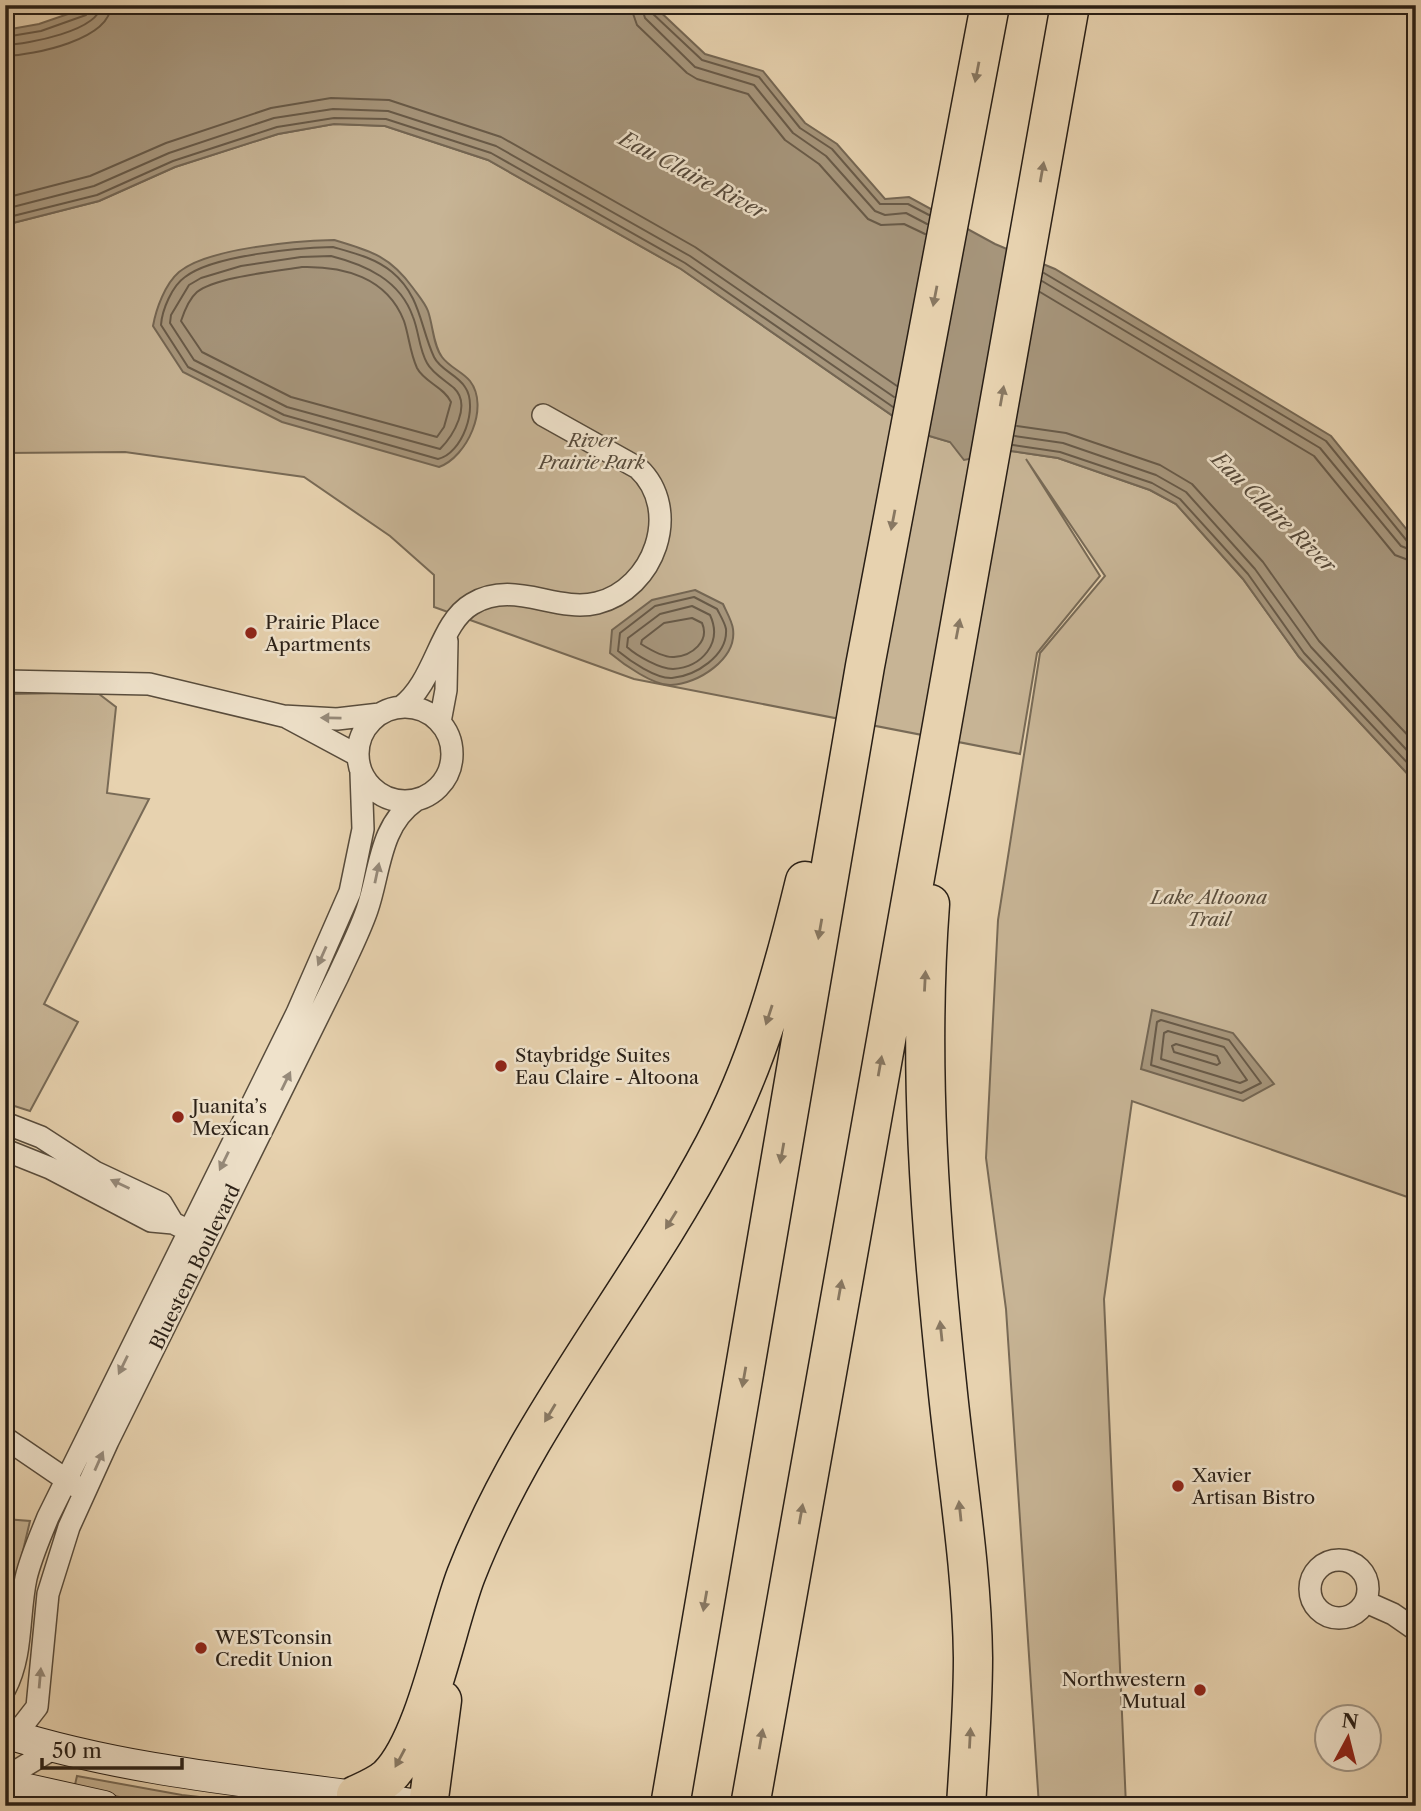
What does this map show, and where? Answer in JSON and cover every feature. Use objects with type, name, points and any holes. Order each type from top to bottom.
[{"type":"highway","points":[[670,1806],[868,655],[989,5]]},
{"type":"highway","points":[[750,1806],[945,696],[990,463],[1070,5]]},
{"type":"highway","points":[[356,1795],[382,1782],[397,1765],[424,1708],[464,1578],[494,1513],[553,1409],[680,1205],[738,1095],[773,1001],[833,769],[868,655]]},
{"type":"highway","points":[[945,696],[924,996],[923,1069],[935,1273],[969,1597],[972,1657],[966,1806]]},
{"type":"highway","points":[[427,1806],[442,1704],[443,1649]]},
{"type":"main road","points":[[7,1735],[54,1748],[164,1769],[427,1806]]},
{"type":"main road","points":[[5,1784],[33,1799],[104,1806]]},
{"type":"street","points":[[401,707],[424,684],[448,636],[468,606],[496,595],[517,594],[580,604],[606,600],[637,581],[653,552],[659,535],[660,510],[657,495],[647,477],[638,468],[543,415]]},
{"type":"street","points":[[5,681],[149,684],[283,716],[337,719],[380,714],[401,707],[415,708],[440,722],[446,690],[448,636]]},
{"type":"street","name":"Bluestem Boulevard","points":[[5,1689],[13,1673],[26,1580],[34,1552],[66,1478],[181,1227],[297,1013],[350,892],[363,829],[359,764],[363,732],[380,714]]},
{"type":"street","points":[[283,716],[359,764],[370,787],[383,797],[398,802],[415,801]]},
{"type":"street","name":"Bluestem Boulevard","points":[[7,1735],[23,1726],[37,1707],[48,1594],[69,1527],[85,1492],[366,913],[385,841],[405,807],[434,792],[448,775],[452,747],[440,722]]},
{"type":"street","points":[[5,1123],[41,1137],[95,1172],[161,1203],[181,1227]]},
{"type":"street","points":[[5,1150],[50,1168],[150,1221],[181,1227],[209,1241]]},
{"type":"street","points":[[5,1438],[85,1492]]},
{"type":"street","points":[[1366,1602],[1394,1614],[1416,1630]]},
{"type":"street","points":[[5,1779],[54,1748]]},
{"type":"green space","points":[[334,124],[385,126],[488,160],[681,269],[916,432],[950,442],[1058,458],[1150,490],[1176,504],[1243,579],[1299,657],[1416,783],[1416,1200],[1132,1101],[1104,1299],[1126,1806],[1039,1806],[1006,1309],[986,1158],[998,920],[1040,653],[1105,576],[1026,459],[1100,576],[1037,653],[1020,754],[634,679],[434,607],[434,575],[390,536],[304,477],[125,452],[5,453],[5,225],[99,201],[175,167],[278,134]]},
{"type":"green space","points":[[10,694],[99,694],[116,707],[107,793],[149,799],[44,1004],[78,1022],[30,1111],[5,1103],[5,787],[11,786]]},
{"type":"green space","points":[[5,1519],[30,1521],[17,1576],[5,1662]]},
{"type":"green space","points":[[77,1776],[182,1795],[279,1806],[171,1806],[74,1789]]},
{"type":"water","name":"Eau Claire River","points":[[94,5],[653,5],[705,54],[763,71],[805,123],[837,144],[885,199],[909,197],[995,244],[1055,269],[1331,436],[1416,541],[1416,783],[1299,657],[1243,579],[1176,504],[1150,490],[1058,458],[1011,451],[964,460],[950,442],[916,432],[681,269],[488,160],[385,126],[334,124],[278,134],[175,167],[99,201],[5,225],[5,30],[39,24]]},
{"type":"water","points":[[334,240],[379,256],[405,277],[427,308],[442,357],[470,381],[476,392],[478,404],[472,430],[458,453],[439,467],[282,422],[183,372],[153,326],[169,283],[179,272],[192,264],[253,247]]},
{"type":"water","points":[[695,590],[723,604],[733,629],[729,650],[714,668],[682,684],[664,684],[639,674],[610,653],[612,630],[652,600]]},
{"type":"water","points":[[1152,1010],[1233,1033],[1274,1084],[1243,1101],[1141,1069]]},
{"type":"place","name":"Prairie Place Apartments","points":[[251,633]]},
{"type":"place","name":"Staybridge Suites Eau Claire - Altoona","points":[[501,1066]]},
{"type":"place","name":"Juanita’s Mexican","points":[[178,1117]]},
{"type":"place","name":"Xavier Artisan Bistro","points":[[1178,1486]]},
{"type":"place","name":"WESTconsin Credit Union","points":[[201,1648]]},
{"type":"place","name":"Northwestern Mutual","points":[[1200,1690]]},
{"type":"park label","name":"River Prairie Park","points":[[592,451]]},
{"type":"park label","name":"Lake Altoona Trail","points":[[1209,908]]}]
